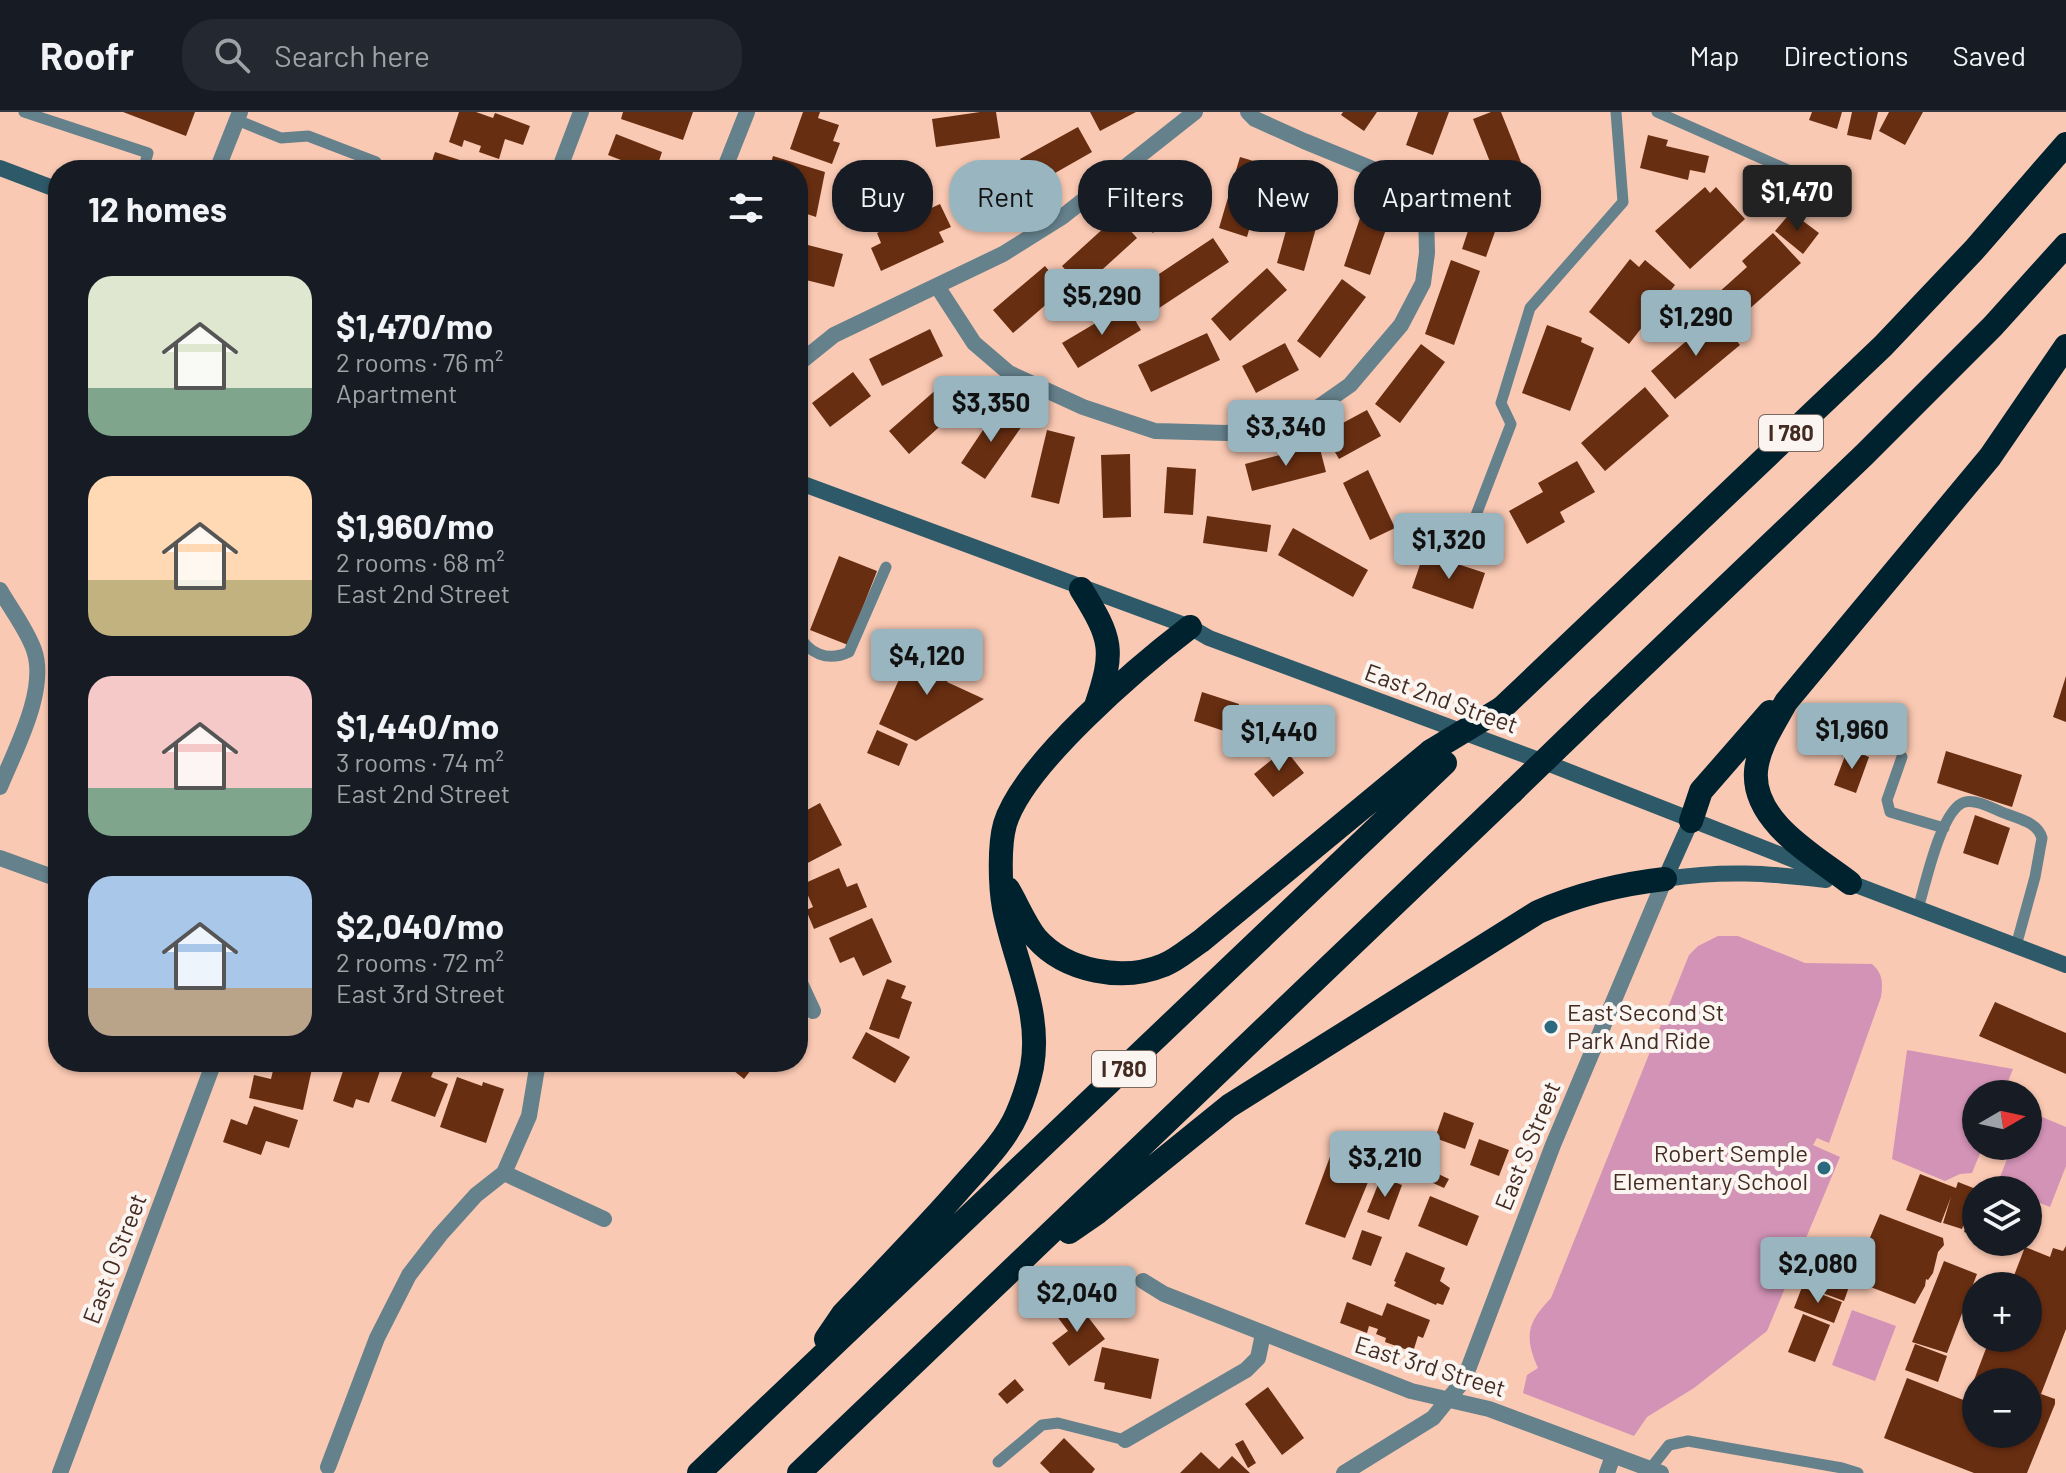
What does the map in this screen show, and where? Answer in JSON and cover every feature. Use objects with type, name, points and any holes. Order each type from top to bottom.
[{"type":"highway","name":"I 780","points":[[699,1473],[1438,757],[1502,708],[1883,346],[1974,250],[2066,144]]},
{"type":"highway","name":"I 780","points":[[805,1469],[1875,444],[1993,326],[2066,245]]},
{"type":"highway","points":[[1850,883],[1788,834],[1767,812],[1759,797],[1756,772],[1763,746],[1786,702],[1990,457],[2066,346]]},
{"type":"highway","points":[[1081,589],[1096,613],[1109,649],[1108,669],[1094,712]]},
{"type":"highway","points":[[803,1375],[843,1314],[989,1156],[1017,1115],[1032,1067],[1033,1023],[1023,970],[1004,906],[1000,862],[1006,822],[1020,792],[1053,750],[1157,652],[1190,627]]},
{"type":"highway","points":[[1691,821],[1701,791],[1766,715],[1786,702]]},
{"type":"highway","points":[[1003,883],[1036,938],[1065,959],[1098,972],[1134,974],[1165,964],[1201,941],[1438,757]]},
{"type":"highway","points":[[1007,1274],[1098,1212],[1229,1106],[1538,912],[1589,892],[1665,879]]},
{"type":"highway","points":[[683,1473],[730,1443]]},
{"type":"main road","points":[[0,168],[48,186]]},
{"type":"main road","name":"East 2nd Street","points":[[808,486],[1552,765],[1918,909],[2065,961]]},
{"type":"main road","name":"East S Street","points":[[1665,879],[1691,821]]},
{"type":"main road","points":[[1665,879],[1753,872],[1850,883]]},
{"type":"street","points":[[563,160],[581,112]]},
{"type":"street","points":[[728,160],[747,112]]},
{"type":"street","points":[[808,356],[834,335],[1003,254],[1062,217],[1195,112]]},
{"type":"street","points":[[937,286],[974,343],[1009,373],[1083,407],[1155,431],[1227,433],[1269,426],[1310,413],[1350,385],[1401,325],[1423,283],[1427,253],[1426,209],[1411,191],[1387,175],[1292,136],[1255,119],[1248,112]]},
{"type":"street","points":[[221,160],[238,116]]},
{"type":"street","points":[[0,590],[33,649],[38,670],[30,713],[0,787]]},
{"type":"street","points":[[0,858],[48,875]]},
{"type":"street","name":"East S Street","points":[[1344,1473],[1433,1418],[1464,1380],[1553,1145],[1665,879]]},
{"type":"street","points":[[808,1000],[813,1011]]},
{"type":"street","name":"East O Street","points":[[60,1473],[210,1072]]},
{"type":"street","points":[[328,1467],[377,1338],[409,1275],[476,1195],[504,1173],[529,1116],[536,1072]]},
{"type":"street","points":[[504,1173],[604,1219]]},
{"type":"street","name":"East 3rd Street","points":[[1143,1281],[1164,1294],[1411,1391],[1489,1409],[1655,1471]]},
{"type":"street","points":[[1125,1440],[1246,1370],[1258,1358],[1263,1334]]},
{"type":"street","points":[[1607,1473],[1613,1456]]},
{"type":"lane","points":[[24,112],[148,153],[146,160]]},
{"type":"lane","points":[[1463,549],[1511,424],[1501,403],[1530,308],[1623,202],[1616,112]]},
{"type":"lane","points":[[1657,112],[1842,194]]},
{"type":"lane","points":[[238,116],[281,138],[308,136],[371,160]]},
{"type":"lane","points":[[808,647],[814,652],[839,657],[849,652],[886,567]]},
{"type":"lane","points":[[1902,757],[1887,800],[1890,812],[1944,828]]},
{"type":"lane","points":[[1918,909],[1953,809],[1971,802],[2018,818],[2040,832],[2041,855],[2016,946]]},
{"type":"lane","points":[[998,1462],[1042,1425],[1049,1423],[1125,1440]]},
{"type":"lane","points":[[1655,1471],[1669,1445],[1688,1441],[1858,1473]]},
{"type":"shaded area","points":[[1718,936],[1738,936],[1805,963],[1872,964],[1881,979],[1881,997],[1829,1143],[1817,1138],[1813,1145],[1840,1157],[1767,1331],[1694,1388],[1647,1417],[1634,1436],[1523,1393],[1527,1375],[1538,1368],[1531,1347],[1530,1330],[1551,1298],[1689,955],[1698,946]]},
{"type":"shaded area","points":[[1907,1050],[2013,1069],[2009,1080],[1962,1080],[1962,1160],[1977,1160],[1972,1173],[1960,1174],[1945,1181],[1892,1159]]},
{"type":"shaded area","points":[[2042,1117],[2066,1127],[2066,1166],[2050,1207],[2042,1204],[2042,1176],[2000,1176],[2007,1160],[2042,1160]]},
{"type":"shaded area","points":[[1852,1310],[1896,1326],[1875,1381],[1832,1365]]},
{"type":"building","points":[[123,112],[195,112],[186,136]]},
{"type":"building","points":[[459,112],[476,112],[493,118],[495,113],[530,126],[523,145],[505,139],[499,159],[479,152],[481,146],[464,140],[462,147],[449,142]]},
{"type":"building","points":[[623,112],[693,112],[683,140],[621,119]]},
{"type":"building","points":[[803,112],[820,112],[818,118],[839,125],[833,141],[840,143],[832,164],[790,149]]},
{"type":"building","points":[[996,112],[1000,138],[936,147],[932,119]]},
{"type":"building","points":[[1090,112],[1136,112],[1100,131]]},
{"type":"building","points":[[1343,112],[1377,112],[1364,131],[1341,115]]},
{"type":"building","points":[[1418,112],[1449,112],[1433,155],[1406,145]]},
{"type":"building","points":[[1491,112],[1501,112],[1520,160],[1489,160],[1473,119]]},
{"type":"building","points":[[1812,112],[1842,112],[1837,129],[1809,120]]},
{"type":"building","points":[[1852,112],[1878,112],[1871,140],[1847,135]]},
{"type":"building","points":[[1889,112],[1923,112],[1905,145],[1879,131]]},
{"type":"building","points":[[1078,127],[1092,152],[1062,169],[1062,160],[1020,159]]},
{"type":"building","points":[[616,134],[662,152],[659,160],[621,160],[608,155]]},
{"type":"building","points":[[1648,135],[1668,140],[1666,146],[1709,156],[1705,173],[1690,170],[1688,180],[1640,168]]},
{"type":"building","points":[[435,152],[460,160],[432,160]]},
{"type":"building","points":[[808,167],[825,172],[816,217],[808,214]]},
{"type":"building","points":[[1705,187],[1710,193],[1716,187],[1745,219],[1690,269],[1655,231]]},
{"type":"building","points":[[1228,198],[1228,231],[1219,228]]},
{"type":"building","points":[[940,204],[949,223],[949,228],[939,232],[944,242],[881,271],[871,248],[881,243],[877,233],[933,232],[933,207]]},
{"type":"building","points":[[1791,212],[1819,233],[1803,254],[1775,231]]},
{"type":"building","points":[[1099,232],[1132,232],[1137,238],[1082,288],[1062,266]]},
{"type":"building","points":[[1231,232],[1248,232],[1247,237]]},
{"type":"building","points":[[1286,232],[1315,232],[1304,271],[1277,263]]},
{"type":"building","points":[[1355,232],[1385,232],[1370,275],[1344,266]]},
{"type":"building","points":[[1468,232],[1495,232],[1486,257],[1462,249]]},
{"type":"building","points":[[1773,233],[1801,263],[1738,319],[1717,294],[1747,267],[1742,261]]},
{"type":"building","points":[[1213,238],[1229,262],[1150,314],[1135,290]]},
{"type":"building","points":[[808,245],[843,254],[834,287],[808,280]]},
{"type":"building","points":[[1630,259],[1639,267],[1645,260],[1675,285],[1629,344],[1589,312]]},
{"type":"building","points":[[1451,260],[1480,271],[1454,345],[1425,334]]},
{"type":"building","points":[[1045,266],[1064,289],[1013,333],[993,310]]},
{"type":"building","points":[[1267,268],[1287,290],[1230,341],[1211,319]]},
{"type":"building","points":[[1342,279],[1366,297],[1320,358],[1297,341]]},
{"type":"building","points":[[1126,305],[1141,330],[1078,368],[1062,343]]},
{"type":"building","points":[[1716,316],[1740,345],[1675,399],[1651,371]]},
{"type":"building","points":[[1547,325],[1582,338],[1581,342],[1594,348],[1570,411],[1522,393]]},
{"type":"building","points":[[930,329],[943,356],[882,386],[869,359]]},
{"type":"building","points":[[1207,333],[1220,360],[1151,392],[1138,365]]},
{"type":"building","points":[[1285,343],[1299,370],[1256,393],[1242,366]]},
{"type":"building","points":[[1421,344],[1445,362],[1400,423],[1375,404]]},
{"type":"building","points":[[853,372],[871,396],[830,427],[812,403]]},
{"type":"building","points":[[946,381],[966,403],[909,454],[889,431]]},
{"type":"building","points":[[1645,387],[1669,416],[1605,471],[1581,443]]},
{"type":"building","points":[[997,409],[1022,426],[985,479],[961,463]]},
{"type":"building","points":[[1367,410],[1381,436],[1339,459],[1324,433]]},
{"type":"building","points":[[1047,430],[1075,437],[1059,504],[1031,497]]},
{"type":"building","points":[[1319,445],[1326,472],[1252,491],[1245,464]]},
{"type":"building","points":[[1130,454],[1131,517],[1103,518],[1101,455]]},
{"type":"building","points":[[1577,461],[1595,492],[1560,512],[1565,522],[1527,544],[1509,511],[1543,492],[1538,483]]},
{"type":"building","points":[[1167,467],[1196,469],[1193,515],[1164,513]]},
{"type":"building","points":[[1368,470],[1395,528],[1370,540],[1343,483]]},
{"type":"building","points":[[1207,516],[1271,525],[1267,552],[1203,543]]},
{"type":"building","points":[[1293,528],[1368,570],[1353,597],[1278,555]]},
{"type":"building","points":[[1424,553],[1485,573],[1473,609],[1412,588]]},
{"type":"building","points":[[839,556],[877,571],[848,645],[810,630]]},
{"type":"building","points":[[936,642],[957,652],[947,674],[950,675],[947,682],[984,699],[916,741],[879,724],[906,664],[920,670]]},
{"type":"building","points":[[2066,676],[2066,722],[2053,717]]},
{"type":"building","points":[[1202,692],[1239,704],[1230,733],[1194,721]]},
{"type":"building","points":[[877,730],[908,744],[899,766],[867,753]]},
{"type":"building","points":[[1848,748],[1869,757],[1856,793],[1834,785]]},
{"type":"building","points":[[1285,749],[1304,773],[1273,797],[1254,774]]},
{"type":"building","points":[[1946,751],[2022,775],[2012,807],[1937,783]]},
{"type":"building","points":[[820,803],[842,845],[808,863],[808,810]]},
{"type":"building","points":[[1975,815],[2010,828],[1998,865],[1963,853]]},
{"type":"building","points":[[839,868],[847,887],[857,883],[867,907],[814,929],[808,915],[808,909],[813,907],[808,896],[808,882]]},
{"type":"building","points":[[872,918],[892,962],[863,976],[854,957],[840,963],[829,938]]},
{"type":"building","points":[[887,979],[906,986],[901,998],[912,1002],[899,1039],[869,1029]]},
{"type":"building","points":[[1995,1002],[2066,1033],[2066,1074],[1979,1036]]},
{"type":"building","points":[[866,1032],[910,1057],[895,1083],[852,1058]]},
{"type":"building","points":[[273,1072],[311,1072],[303,1110],[249,1098],[254,1075],[271,1079]]},
{"type":"building","points":[[343,1072],[380,1072],[369,1103],[356,1099],[353,1108],[333,1101]]},
{"type":"building","points":[[402,1072],[433,1072],[431,1077],[448,1084],[435,1117],[391,1101]]},
{"type":"building","points":[[735,1072],[749,1072],[744,1079]]},
{"type":"building","points":[[457,1077],[482,1086],[483,1082],[504,1089],[486,1143],[440,1127]]},
{"type":"building","points":[[254,1106],[298,1120],[289,1148],[266,1141],[261,1155],[223,1142],[231,1119],[247,1125]]},
{"type":"building","points":[[1444,1112],[1474,1123],[1465,1149],[1435,1138]]},
{"type":"building","points":[[1479,1139],[1509,1150],[1499,1176],[1470,1165]]},
{"type":"building","points":[[1331,1154],[1373,1170],[1345,1238],[1305,1224]]},
{"type":"building","points":[[1406,1159],[1449,1179],[1444,1188],[1402,1169]]},
{"type":"building","points":[[1920,1174],[1956,1188],[1958,1182],[1962,1184],[1962,1229],[1943,1223],[1951,1197],[1941,1223],[1906,1210]]},
{"type":"building","points":[[1381,1177],[1402,1185],[1389,1220],[1367,1212]]},
{"type":"building","points":[[1430,1196],[1479,1216],[1467,1246],[1418,1226]]},
{"type":"building","points":[[1880,1214],[1943,1238],[1944,1245],[1938,1252],[1933,1273],[1926,1279],[1915,1304],[1852,1280]]},
{"type":"building","points":[[1362,1230],[1382,1237],[1371,1266],[1352,1259]]},
{"type":"building","points":[[2066,1246],[2066,1329],[2042,1391],[2042,1368],[1979,1368],[1985,1352],[2042,1352],[2042,1272],[2015,1272],[2022,1256],[2042,1254],[2050,1257],[2053,1248],[2063,1251]]},
{"type":"building","points":[[1822,1251],[1835,1256],[1831,1267],[1817,1262]]},
{"type":"building","points":[[1406,1252],[1445,1268],[1440,1281],[1450,1288],[1443,1305],[1436,1305],[1394,1286]]},
{"type":"building","points":[[1944,1261],[1972,1272],[1962,1272],[1962,1314],[1947,1353],[1912,1342]]},
{"type":"building","points":[[1812,1266],[1851,1281],[1844,1301],[1804,1286]]},
{"type":"building","points":[[1802,1287],[1842,1302],[1834,1323],[1794,1308]]},
{"type":"building","points":[[1075,1300],[1105,1339],[1069,1366],[1052,1343],[1068,1331],[1056,1315]]},
{"type":"building","points":[[1347,1302],[1382,1316],[1387,1303],[1430,1320],[1423,1338],[1418,1336],[1413,1352],[1385,1342],[1386,1338],[1376,1334],[1378,1329],[1369,1326],[1367,1333],[1340,1323]]},
{"type":"building","points":[[1803,1314],[1830,1325],[1815,1362],[1788,1352]]},
{"type":"building","points":[[1915,1344],[1947,1356],[1938,1382],[1905,1370]]},
{"type":"building","points":[[1102,1347],[1159,1359],[1151,1399],[1104,1389],[1105,1383],[1094,1381]]},
{"type":"building","points":[[1907,1378],[1962,1399],[1962,1448],[2037,1448],[2027,1473],[1974,1473],[1884,1438]]},
{"type":"building","points":[[1015,1379],[1024,1390],[1007,1404],[998,1394]]},
{"type":"building","points":[[1268,1387],[1304,1438],[1282,1455],[1245,1404]]},
{"type":"building","points":[[2042,1394],[2055,1399],[2042,1436]]},
{"type":"building","points":[[1064,1438],[1095,1469],[1092,1473],[1050,1473],[1040,1463]]},
{"type":"building","points":[[1243,1440],[1256,1463],[1248,1468],[1235,1444]]},
{"type":"building","points":[[1201,1452],[1219,1469],[1232,1456],[1250,1473],[1180,1473]]},
{"type":"place","name":"East Second St Park And Ride","points":[[1551,1027]]},
{"type":"place","name":"Robert Semple Elementary School","points":[[1824,1168]]}]
